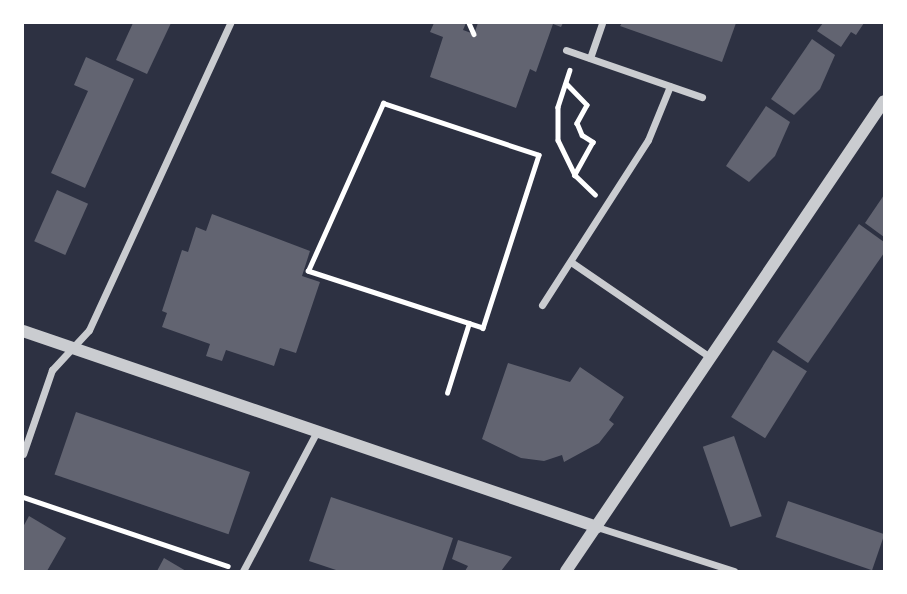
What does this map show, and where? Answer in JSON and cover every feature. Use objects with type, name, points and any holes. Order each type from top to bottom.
[{"type":"street","points":[[23,454],[52,370],[89,330],[230,23]]},
{"type":"street","points":[[590,58],[602,23]]},
{"type":"street","points":[[566,50],[702,97]]},
{"type":"street","points":[[542,305],[656,127],[670,86]]},
{"type":"street","points":[[566,571],[884,101]]},
{"type":"street","points":[[571,262],[709,357]]},
{"type":"street","points":[[23,331],[316,433],[734,571]]},
{"type":"street","points":[[242,571],[316,433]]},
{"type":"path","points":[[469,23],[474,34]]},
{"type":"path","points":[[576,53],[556,124],[564,158],[575,175],[609,202]]},
{"type":"path","points":[[566,83],[587,105],[577,122],[582,135],[593,142],[575,175]]},
{"type":"path","points":[[383,103],[539,155],[483,328],[469,323],[307,271],[383,103]]},
{"type":"path","points":[[447,393],[469,323]]},
{"type":"path","points":[[23,497],[242,571]]},
{"type":"building","points":[[133,23],[171,23],[147,74],[116,60]]},
{"type":"building","points":[[434,23],[466,23],[463,30],[474,34],[478,23],[563,23],[561,27],[553,24],[536,72],[530,69],[516,108],[430,77],[443,37],[430,32]]},
{"type":"building","points":[[622,23],[736,23],[722,62],[620,26]]},
{"type":"building","points":[[823,23],[864,23],[856,35],[851,32],[841,47],[817,31]]},
{"type":"building","points":[[812,39],[835,55],[820,89],[794,115],[771,99]]},
{"type":"building","points":[[86,57],[134,79],[85,188],[51,173],[88,91],[74,85]]},
{"type":"building","points":[[766,106],[790,122],[775,156],[749,182],[726,166]]},
{"type":"building","points":[[57,190],[88,204],[65,255],[34,241]]},
{"type":"building","points":[[884,195],[884,237],[865,223]]},
{"type":"building","points":[[212,214],[310,251],[302,276],[320,282],[296,353],[280,348],[274,366],[226,350],[222,361],[206,356],[210,344],[162,327],[167,313],[162,311],[182,250],[188,252],[196,227],[206,231]]},
{"type":"building","points":[[859,224],[884,242],[884,253],[808,363],[777,342]]},
{"type":"building","points":[[773,350],[807,371],[765,438],[731,417]]},
{"type":"building","points":[[508,363],[570,382],[580,367],[624,397],[609,420],[614,424],[599,443],[564,462],[562,455],[544,461],[521,458],[482,439]]},
{"type":"building","points":[[76,412],[250,472],[228,534],[55,474]]},
{"type":"building","points":[[734,436],[762,516],[730,527],[703,447]]},
{"type":"building","points":[[331,497],[453,538],[442,571],[339,571],[309,561]]},
{"type":"building","points":[[788,501],[884,534],[872,570],[776,537]]},
{"type":"building","points":[[29,516],[66,538],[47,571],[23,571],[23,527]]},
{"type":"building","points":[[458,540],[512,557],[501,571],[465,571],[468,566],[452,559]]},
{"type":"building","points":[[164,558],[186,571],[157,571]]}]
